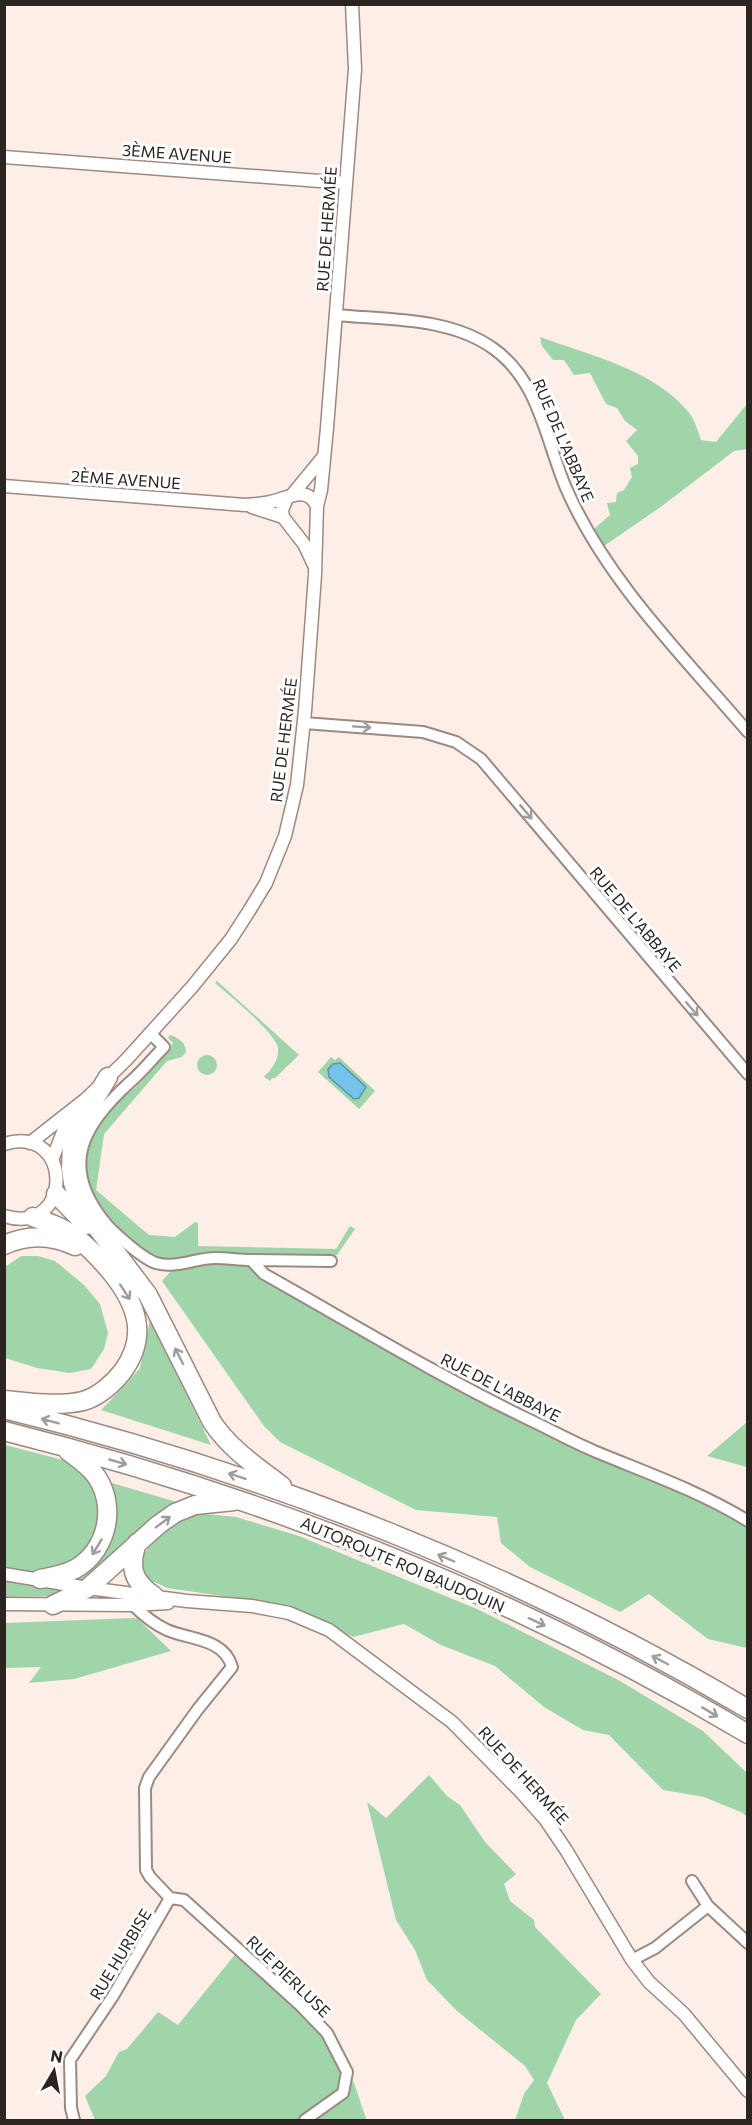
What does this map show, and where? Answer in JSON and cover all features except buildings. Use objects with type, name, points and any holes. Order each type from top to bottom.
[{"type":"highway","points":[[108,1077],[82,1120],[72,1146],[71,1168],[78,1198],[86,1213],[148,1295],[221,1436],[249,1462],[293,1495]]},
{"type":"highway","points":[[56,1194],[107,1249],[123,1261]]},
{"type":"highway","points":[[4,1401],[71,1403],[84,1401],[109,1386],[126,1367],[137,1335],[135,1312],[126,1292],[105,1265],[73,1235],[33,1217]]},
{"type":"highway","points":[[4,1245],[25,1238],[49,1237],[66,1242],[105,1265]]},
{"type":"highway","name":"AUTOROUTE ROI BAUDOUIN","points":[[4,1409],[170,1454],[293,1495],[386,1532],[595,1625],[747,1709]]},
{"type":"highway","name":"AUTOROUTE ROI BAUDOUIN","points":[[4,1431],[153,1472],[246,1501],[377,1550],[588,1646],[701,1706],[747,1734]]},
{"type":"highway","points":[[39,1579],[66,1573],[86,1562],[100,1544],[108,1518],[105,1497],[93,1472],[62,1446]]},
{"type":"highway","points":[[53,1605],[88,1588],[137,1543],[165,1520],[185,1508],[246,1501]]},
{"type":"highway","points":[[137,1543],[132,1561],[135,1574],[143,1588],[157,1600]]},
{"type":"street","name":"RUE DE HERMÉE","points":[[30,1143],[86,1099],[192,987],[231,939],[266,883],[285,836],[297,785],[304,723],[315,575],[316,512],[321,490],[324,456],[355,69],[352,4]]},
{"type":"street","name":"3ÈME AVENUE","points":[[4,157],[346,183]]},
{"type":"street","name":"RUE DE L'ABBAYE","points":[[336,315],[416,322],[453,329],[496,350],[514,368],[527,385],[537,405],[566,487],[598,549],[647,614],[747,732]]},
{"type":"street","points":[[283,517],[282,510],[289,496],[324,456]]},
{"type":"street","name":"2ÈME AVENUE","points":[[4,486],[245,505],[268,503],[289,496]]},
{"type":"street","points":[[289,496],[304,494],[309,496],[316,512],[307,526],[292,527]]},
{"type":"street","name":"2ÈME AVENUE","points":[[245,505],[283,517]]},
{"type":"street","name":"RUE DE HERMÉE","points":[[283,517],[304,544],[314,566]]},
{"type":"street","name":"RUE DE L'ABBAYE","points":[[304,723],[423,732],[456,742],[471,750],[747,1074]]},
{"type":"street","points":[[150,1033],[164,1047],[130,1083],[115,1095],[93,1122],[82,1145],[81,1178],[85,1191],[92,1206],[108,1227],[136,1251],[155,1263],[178,1264],[214,1258],[331,1261]]},
{"type":"street","name":"RUE DE HERMÉE","points":[[52,1160],[63,1132],[86,1099]]},
{"type":"street","points":[[4,1144],[30,1143],[42,1149],[52,1160],[58,1176],[56,1194],[47,1208],[33,1217],[14,1219],[5,1217]]},
{"type":"street","name":"RUE DE L'ABBAYE","points":[[251,1260],[264,1274],[489,1400],[592,1450],[678,1484],[747,1521]]},
{"type":"street","name":"RUE DE HERMÉE","points":[[4,1574],[157,1600],[252,1606],[305,1618],[329,1630],[452,1722],[545,1819],[595,1896],[632,1960],[650,1982],[684,2014],[747,2091]]},
{"type":"street","name":"RUE DE HERMÉE","points":[[4,1604],[133,1605],[157,1600]]},
{"type":"street","points":[[157,1600],[159,1626]]},
{"type":"street","name":"RUE HURBISE","points":[[74,2121],[70,2092],[70,2061],[113,1996],[170,1898],[146,1870],[145,1788],[149,1777],[198,1709],[232,1667],[224,1651],[211,1643],[159,1626],[133,1605]]},
{"type":"street","points":[[692,1881],[708,1905],[747,1943]]},
{"type":"street","name":"RUE PIERLUSE","points":[[170,1898],[184,1900],[300,2005],[327,2033],[347,2072],[343,2093],[305,2121]]},
{"type":"street","points":[[632,1960],[655,1948],[708,1905]]},
{"type":"green space","points":[[540,337],[621,366],[659,386],[690,414],[701,440],[716,442],[747,404],[747,449],[734,451],[662,506],[604,546],[594,529],[610,515],[607,503],[616,502],[617,493],[624,490],[632,477],[630,468],[638,464],[638,456],[626,441],[637,430],[625,421],[617,408],[606,404],[590,373],[574,375],[564,360],[553,360],[542,346]]},
{"type":"green space","points":[[217,981],[299,1055],[270,1081],[264,1077],[276,1060],[278,1048],[275,1041],[251,1014],[215,983]]},
{"type":"green space","points":[[170,1035],[181,1041],[186,1052],[182,1057],[167,1061],[104,1134],[96,1190],[149,1235],[175,1237],[195,1222],[198,1223],[198,1246],[336,1249],[350,1226],[355,1229],[337,1255],[166,1260],[135,1245],[100,1209],[92,1196],[86,1168],[91,1139],[113,1103],[136,1087],[173,1043],[168,1038]]},
{"type":"green space","points":[[207,1055],[214,1058],[217,1065],[214,1072],[207,1075],[200,1072],[197,1065],[200,1058]]},
{"type":"green space","points":[[331,1057],[335,1060],[339,1057],[375,1091],[359,1109],[318,1072]]},
{"type":"green space","points":[[21,1256],[38,1256],[55,1261],[84,1285],[100,1304],[108,1333],[104,1349],[91,1369],[70,1373],[37,1368],[5,1358],[5,1267]]},
{"type":"green space","points":[[213,1261],[256,1266],[400,1352],[747,1521],[747,1648],[708,1639],[649,1594],[620,1612],[530,1567],[501,1543],[497,1517],[416,1510],[280,1442],[264,1426],[162,1281],[175,1267]]},
{"type":"green space","points":[[150,1320],[211,1445],[101,1410],[140,1368]]},
{"type":"green space","points":[[747,1422],[747,1467],[707,1456]]},
{"type":"green space","points":[[5,1445],[71,1462],[98,1488],[101,1528],[76,1564],[40,1573],[5,1569]]},
{"type":"green space","points":[[105,1481],[180,1503],[88,1583],[66,1580],[89,1567]]},
{"type":"green space","points":[[196,1513],[236,1517],[299,1536],[477,1609],[620,1681],[703,1731],[747,1773],[747,1817],[743,1813],[704,1797],[663,1790],[609,1735],[583,1730],[544,1707],[495,1666],[441,1645],[404,1624],[353,1637],[299,1612],[229,1597],[167,1588],[144,1577],[140,1559],[162,1530]]},
{"type":"green space","points":[[4,1578],[70,1590],[55,1596],[5,1597]]},
{"type":"green space","points":[[138,1619],[171,1651],[74,1679],[29,1683],[41,1667],[5,1668],[5,1623]]},
{"type":"green space","points":[[429,1775],[447,1796],[460,1805],[485,1842],[516,1874],[504,1884],[510,1901],[534,1920],[535,1927],[601,1994],[576,2020],[547,2083],[565,2120],[515,2120],[524,2094],[534,2080],[525,2066],[457,2011],[427,1980],[415,1950],[396,1920],[367,1802],[386,1818]]},
{"type":"green space","points":[[237,1952],[327,2033],[350,2074],[367,2120],[95,2120],[85,2096],[106,2076],[119,2052],[127,2049],[158,2012],[178,2025]]},
{"type":"water","points":[[340,1063],[366,1087],[359,1098],[354,1099],[329,1077],[328,1069],[333,1064]]}]
